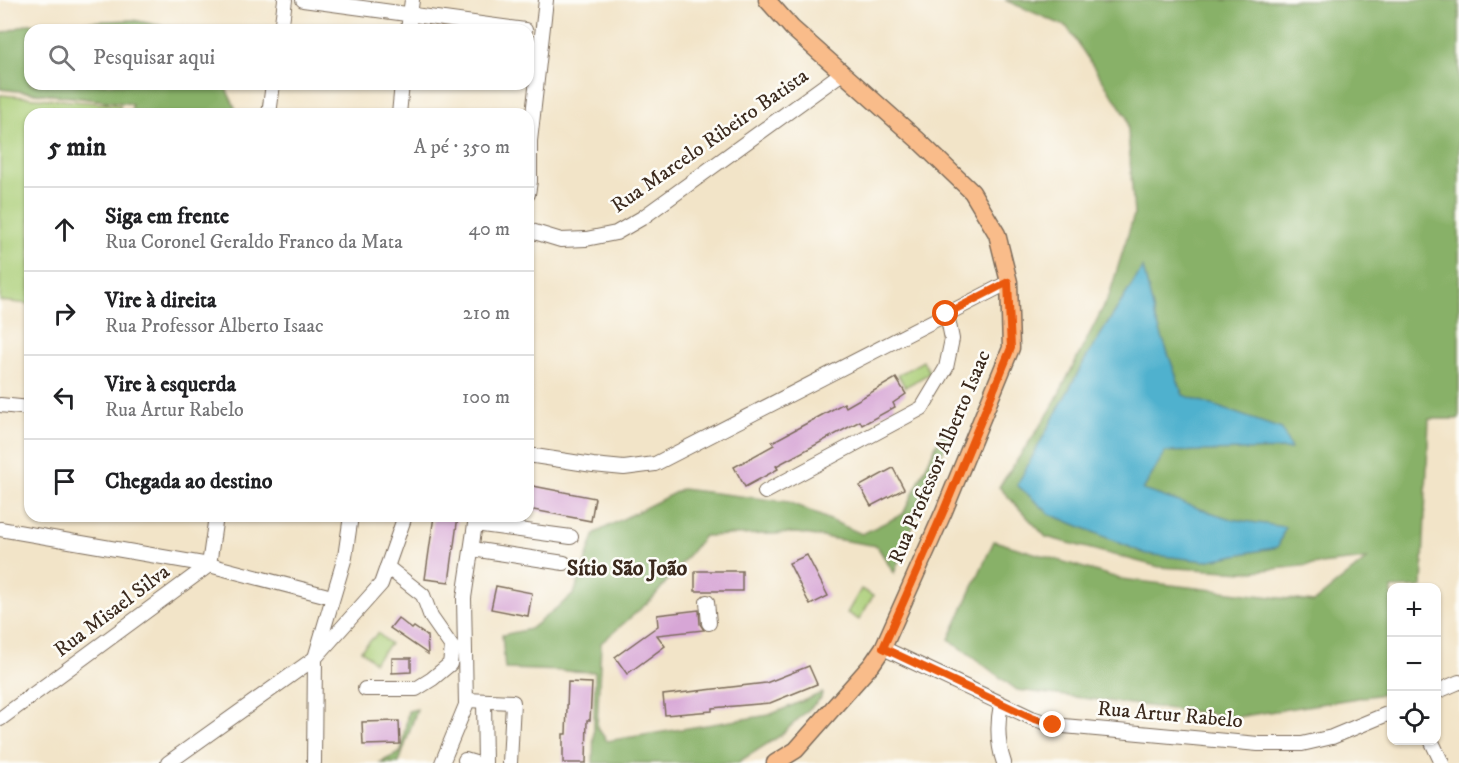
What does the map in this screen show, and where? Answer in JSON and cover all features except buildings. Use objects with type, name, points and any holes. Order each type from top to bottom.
[{"type":"main road","name":"Rua Professor Alberto Isaac","points":[[767,0],[792,28],[918,140],[972,192],[997,234],[1008,282],[1011,348],[944,510],[883,648],[872,664],[796,750],[775,763]]},
{"type":"street","points":[[281,24],[285,0]]},
{"type":"street","points":[[303,0],[479,24]]},
{"type":"street","points":[[409,24],[412,0]]},
{"type":"street","points":[[534,27],[546,0]]},
{"type":"street","name":"Rua Marcelo Ribeiro Batista","points":[[534,232],[561,240],[586,239],[616,233],[642,218],[842,73]]},
{"type":"street","points":[[270,108],[272,90]]},
{"type":"street","points":[[400,108],[401,90]]},
{"type":"street","points":[[531,90],[531,108]]},
{"type":"street","points":[[534,456],[624,468],[655,464],[1008,282]]},
{"type":"street","points":[[765,492],[922,408],[946,368],[951,339],[946,314]]},
{"type":"street","points":[[0,405],[24,407]]},
{"type":"street","points":[[209,565],[215,522]]},
{"type":"street","points":[[314,763],[315,658],[345,556],[350,522]]},
{"type":"street","points":[[168,763],[315,658],[381,584],[403,522]]},
{"type":"street","points":[[442,763],[466,705],[464,598],[476,524],[571,537]]},
{"type":"street","points":[[0,529],[209,565],[332,597]]},
{"type":"street","points":[[472,549],[564,563]]},
{"type":"street","name":"Rua Misael Silva","points":[[0,719],[209,565]]},
{"type":"street","points":[[365,688],[416,688],[432,679],[450,664],[452,647],[431,617],[423,595],[387,567]]},
{"type":"street","points":[[707,602],[709,622]]},
{"type":"street","name":"Rua Artur Rabelo","points":[[883,648],[1001,704],[1053,725],[1258,744],[1302,744],[1332,737],[1387,714]]},
{"type":"street","points":[[451,654],[465,655]]},
{"type":"street","points":[[1439,691],[1459,682]]},
{"type":"street","points":[[466,700],[513,702],[510,763]]},
{"type":"street","points":[[484,701],[485,763]]},
{"type":"street","points":[[1001,704],[998,721],[999,745],[1004,763]]},
{"type":"street","points":[[1433,745],[1442,763]]},
{"type":"green space","points":[[1005,0],[1459,0],[1459,419],[1429,419],[1422,583],[1387,583],[1387,692],[1383,694],[1237,717],[1017,690],[949,639],[994,541],[1121,579],[1314,602],[1367,559],[1245,572],[1159,567],[1046,537],[999,487],[1050,411],[1109,296],[1134,215],[1127,117],[1067,27]]},
{"type":"green space","points":[[133,20],[153,24],[28,24]]},
{"type":"green space","points":[[24,25],[24,90],[227,90],[235,108],[132,108],[132,104],[0,89],[0,34]]},
{"type":"green space","points":[[0,95],[120,105],[120,108],[24,108],[24,303],[0,301]]},
{"type":"green space","points":[[923,361],[930,373],[905,387],[898,375]]},
{"type":"green space","points":[[945,427],[950,434],[894,573],[877,546],[798,533],[704,536],[653,598],[601,643],[597,727],[607,741],[769,715],[822,693],[821,698],[780,736],[737,763],[593,763],[595,672],[505,669],[502,635],[530,629],[574,594],[595,533],[682,489],[789,502],[862,534],[903,514]]},
{"type":"green space","points":[[861,589],[873,596],[859,620],[847,613]]},
{"type":"green space","points":[[378,633],[390,644],[374,662],[361,650]]},
{"type":"green space","points":[[417,709],[399,763],[379,763],[401,752],[408,711]]},
{"type":"water","points":[[1143,267],[1155,317],[1183,395],[1282,429],[1291,449],[1165,452],[1143,490],[1231,519],[1285,527],[1278,547],[1205,561],[1146,554],[1050,514],[1017,485],[1086,358]]},
{"type":"district","name":"Sítio São João","points":[[627,568]]},
{"type":"route","points":[[946,314],[1008,282],[1011,348],[944,510],[883,648],[1032,718],[1053,725]]}]
